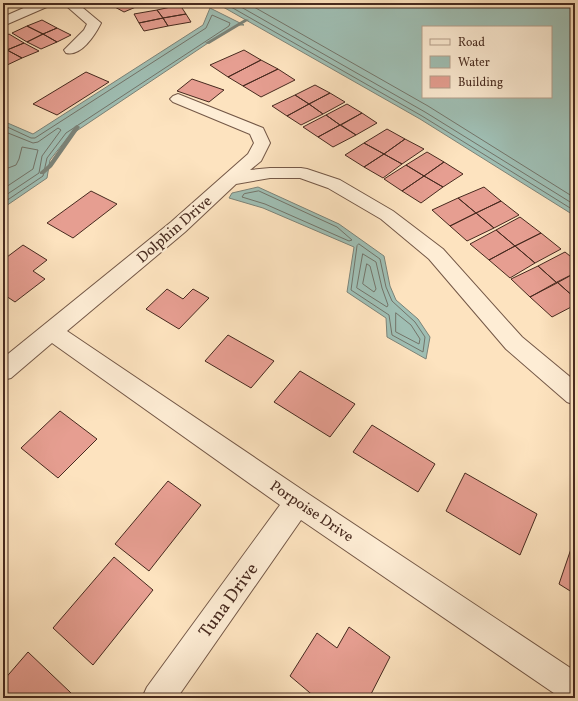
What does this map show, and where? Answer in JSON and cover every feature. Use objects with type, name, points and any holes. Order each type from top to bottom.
[{"type":"street","points":[[3,22],[45,3]]},
{"type":"street","points":[[68,3],[94,24],[90,32],[72,50]]},
{"type":"street","name":"Dolphin Drive","points":[[3,371],[178,227],[255,157],[262,143],[257,131],[178,99]]},
{"type":"street","points":[[230,179],[270,173],[302,173],[334,184],[387,215],[436,254],[514,343],[575,395]]},
{"type":"street","name":"Porpoise Drive","points":[[51,331],[298,502],[575,689]]},
{"type":"street","name":"Tuna Drive","points":[[158,698],[298,502]]},
{"type":"water","points":[[216,3],[575,3],[575,216],[420,119]]},
{"type":"water","points":[[210,8],[244,25],[239,25],[220,35],[69,136],[50,160],[47,178],[3,208],[3,156],[7,153],[3,150],[3,121],[33,134],[203,25]]},
{"type":"water","points":[[258,187],[339,224],[384,256],[390,286],[396,300],[418,319],[430,337],[426,359],[387,337],[386,318],[347,292],[354,247],[263,208],[229,198],[232,193]]},
{"type":"building","points":[[119,3],[143,4],[124,12],[113,6]]},
{"type":"building","points":[[180,5],[186,14],[163,18],[157,10]]},
{"type":"building","points":[[157,10],[163,18],[139,23],[134,14]]},
{"type":"building","points":[[186,14],[191,22],[168,26],[163,18]]},
{"type":"building","points":[[163,18],[168,26],[144,31],[139,23]]},
{"type":"building","points":[[42,20],[57,28],[43,34],[27,26]]},
{"type":"building","points":[[27,26],[43,34],[27,42],[12,33]]},
{"type":"building","points":[[57,28],[71,35],[57,42],[43,34]]},
{"type":"building","points":[[9,34],[24,43],[7,50],[3,48],[3,37]]},
{"type":"building","points":[[43,34],[57,42],[41,49],[27,42]]},
{"type":"building","points":[[24,43],[39,51],[22,58],[7,50]]},
{"type":"building","points":[[7,50],[22,58],[5,66],[3,65],[3,52]]},
{"type":"building","points":[[244,50],[261,60],[228,77],[210,65]]},
{"type":"building","points":[[261,60],[278,69],[243,86],[228,77]]},
{"type":"building","points":[[278,69],[295,80],[261,97],[243,86]]},
{"type":"building","points":[[86,72],[109,82],[57,115],[33,104]]},
{"type":"building","points":[[192,79],[224,90],[209,102],[177,91]]},
{"type":"building","points":[[315,85],[330,93],[309,104],[295,95]]},
{"type":"building","points":[[330,93],[345,102],[323,114],[309,104]]},
{"type":"building","points":[[295,95],[309,104],[287,116],[272,106]]},
{"type":"building","points":[[309,104],[323,114],[301,125],[287,116]]},
{"type":"building","points":[[347,104],[362,113],[340,125],[326,115]]},
{"type":"building","points":[[362,113],[377,123],[356,135],[341,125]]},
{"type":"building","points":[[326,115],[340,125],[318,137],[303,127]]},
{"type":"building","points":[[340,125],[356,135],[333,147],[318,137]]},
{"type":"building","points":[[387,129],[405,139],[384,154],[364,143]]},
{"type":"building","points":[[405,139],[424,149],[402,164],[384,154]]},
{"type":"building","points":[[364,143],[384,154],[364,167],[345,155]]},
{"type":"building","points":[[427,152],[444,162],[424,176],[406,165]]},
{"type":"building","points":[[384,154],[402,164],[383,178],[364,167]]},
{"type":"building","points":[[444,162],[463,174],[443,187],[424,176]]},
{"type":"building","points":[[406,165],[424,176],[402,191],[384,179]]},
{"type":"building","points":[[424,176],[443,187],[421,203],[402,191]]},
{"type":"building","points":[[484,187],[501,201],[476,213],[458,198]]},
{"type":"building","points":[[91,191],[117,204],[73,238],[47,223]]},
{"type":"building","points":[[458,198],[476,213],[450,226],[432,210]]},
{"type":"building","points":[[501,201],[519,215],[494,228],[476,213]]},
{"type":"building","points":[[476,213],[494,228],[467,241],[450,226]]},
{"type":"building","points":[[520,217],[541,233],[515,246],[496,230]]},
{"type":"building","points":[[496,230],[515,246],[489,260],[470,244]]},
{"type":"building","points":[[541,233],[561,249],[535,263],[515,246]]},
{"type":"building","points":[[23,245],[47,260],[33,271],[45,279],[15,302],[3,294],[3,276],[6,274],[3,272],[3,260]]},
{"type":"building","points":[[515,246],[535,263],[510,278],[489,260]]},
{"type":"building","points":[[565,252],[575,260],[575,273],[557,283],[538,266]]},
{"type":"building","points":[[538,266],[557,283],[530,297],[511,279]]},
{"type":"building","points":[[575,273],[575,298],[557,282]]},
{"type":"building","points":[[557,282],[575,298],[575,305],[552,317],[530,297]]},
{"type":"building","points":[[167,289],[183,299],[193,289],[209,298],[179,329],[146,309]]},
{"type":"building","points":[[228,335],[274,361],[251,388],[205,361]]},
{"type":"building","points":[[300,371],[355,404],[330,437],[274,402]]},
{"type":"building","points":[[60,411],[97,439],[58,478],[21,448]]},
{"type":"building","points":[[372,425],[435,464],[418,492],[353,452]]},
{"type":"building","points":[[465,473],[537,514],[520,555],[446,511]]},
{"type":"building","points":[[168,481],[201,505],[149,571],[115,544]]},
{"type":"building","points":[[573,543],[575,544],[575,594],[559,584]]},
{"type":"building","points":[[114,557],[153,590],[93,665],[53,628]]},
{"type":"building","points":[[349,627],[390,657],[369,698],[316,698],[290,676],[317,633],[337,648]]},
{"type":"building","points":[[28,652],[71,693],[67,698],[3,698],[3,681]]},
{"type":"waterway","points":[[207,43],[247,20]]},
{"type":"waterway","points":[[42,173],[50,166],[77,127]]}]
